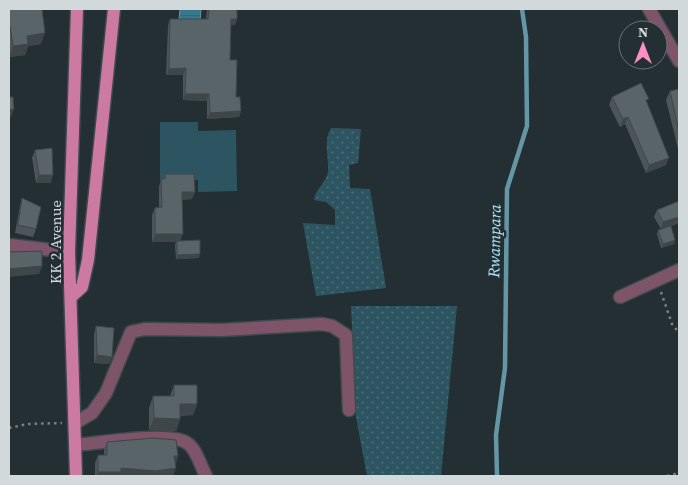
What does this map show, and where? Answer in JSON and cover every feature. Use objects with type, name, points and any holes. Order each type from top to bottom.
[{"type":"main road","name":"KK 2 Avenue","points":[[76,476],[69,252],[77,9]]},
{"type":"main road","points":[[71,296],[82,287],[88,260],[114,9]]},
{"type":"street","points":[[650,9],[679,61]]},
{"type":"street","points":[[9,245],[69,252]]},
{"type":"street","points":[[620,297],[679,270]]},
{"type":"street","points":[[75,423],[92,413],[106,393],[130,332],[146,329],[222,330],[322,324],[332,326],[346,335],[349,363],[349,410]]},
{"type":"street","points":[[76,445],[149,438],[175,438],[188,442],[206,476]]},
{"type":"path","points":[[657,281],[667,314],[679,333]]},
{"type":"path","points":[[9,428],[28,424],[75,423]]},
{"type":"path","points":[[667,476],[679,473]]},
{"type":"shaded area","points":[[180,9],[201,9],[200,21],[179,20]]},
{"type":"shaded area","points":[[160,122],[198,122],[198,131],[236,130],[237,191],[198,192],[198,180],[160,180]]},
{"type":"shaded area","points":[[331,128],[361,129],[358,163],[349,165],[350,188],[370,189],[386,288],[316,296],[303,223],[335,225],[335,210],[326,202],[314,200],[316,192],[326,179],[328,172],[327,138]]},
{"type":"shaded area","points":[[351,306],[457,306],[441,476],[367,476],[356,417]]},
{"type":"building","points":[[9,9],[42,9],[45,33],[27,36],[28,44],[13,46],[9,26]]},
{"type":"building","points":[[209,9],[237,9],[237,19],[231,19],[230,60],[237,60],[236,97],[240,97],[241,111],[210,113],[209,94],[185,94],[186,68],[169,69],[170,19],[208,19]]},
{"type":"building","points":[[641,83],[649,99],[646,100],[669,158],[649,165],[628,117],[623,119],[612,97]]},
{"type":"building","points":[[679,89],[679,131],[670,91]]},
{"type":"building","points":[[9,97],[13,97],[14,109],[9,110]]},
{"type":"building","points":[[52,148],[53,175],[39,175],[35,150]]},
{"type":"building","points":[[165,174],[194,174],[195,192],[182,192],[183,234],[155,234],[155,208],[162,207],[161,179],[165,179]]},
{"type":"building","points":[[22,198],[41,207],[36,229],[18,225]]},
{"type":"building","points":[[679,201],[679,217],[663,222],[657,210]]},
{"type":"building","points":[[671,226],[675,240],[663,244],[658,230]]},
{"type":"building","points":[[200,240],[200,254],[177,255],[177,241]]},
{"type":"building","points":[[42,251],[42,266],[9,269],[9,252]]},
{"type":"building","points":[[96,326],[114,328],[112,357],[97,355]]},
{"type":"building","points":[[174,385],[197,385],[197,404],[180,404],[180,419],[154,418],[153,396],[174,396]]},
{"type":"building","points":[[153,438],[176,440],[178,456],[174,456],[176,468],[155,471],[121,468],[121,472],[98,472],[98,455],[107,455],[107,442]]},
{"type":"waterway","name":"Rwampara","points":[[497,476],[496,435],[505,368],[507,189],[527,126],[526,37],[522,9]]}]
